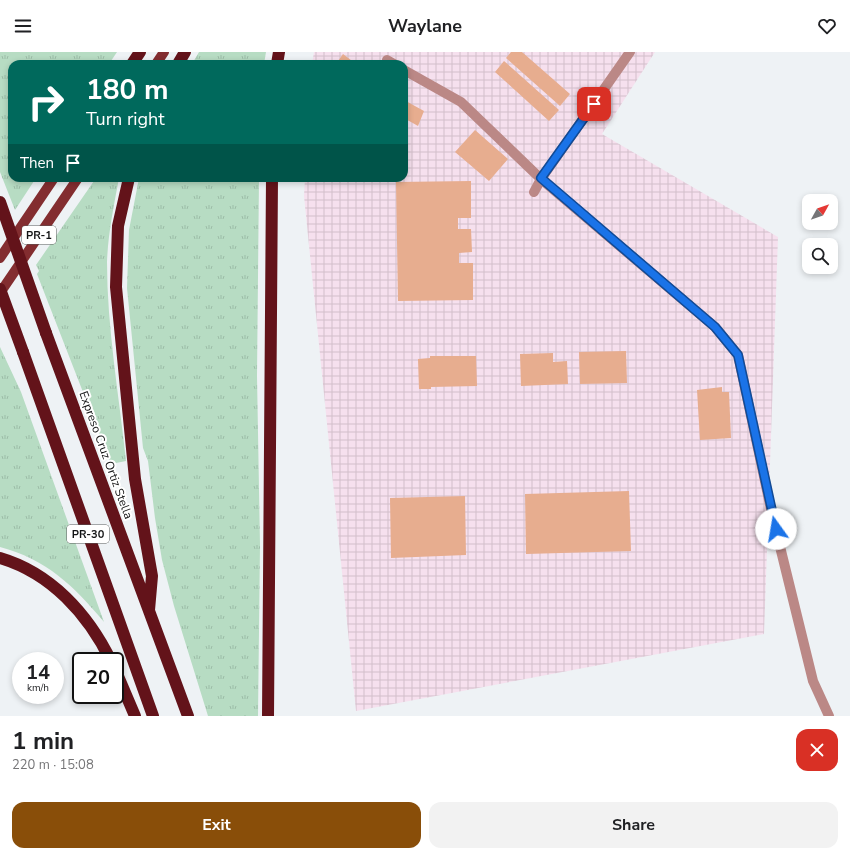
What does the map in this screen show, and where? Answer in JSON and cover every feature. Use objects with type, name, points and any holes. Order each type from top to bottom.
[{"type":"highway","points":[[128,182],[118,226],[116,287],[135,479],[152,576],[149,610]]},
{"type":"highway","points":[[268,716],[272,182]]},
{"type":"highway","name":"Expreso Cruz Ortiz Stella","points":[[0,202],[46,333],[188,716]]},
{"type":"highway","name":"PR-30","points":[[0,289],[153,716]]},
{"type":"highway","points":[[0,558],[12,562],[36,574],[60,592],[97,633],[106,652]]},
{"type":"highway","points":[[124,690],[135,716]]},
{"type":"main road","name":"PR-1","points":[[0,258],[51,182]]},
{"type":"main road","name":"PR-1","points":[[0,293],[75,182]]},
{"type":"street","points":[[534,192],[541,178],[630,52]]},
{"type":"street","points":[[408,72],[461,102],[541,178],[715,327],[738,355],[772,514],[812,673],[829,716]]},
{"type":"shaded area","points":[[314,52],[655,52],[602,134],[778,237],[764,634],[356,711],[304,196],[305,182],[408,182],[408,60],[313,60]]},
{"type":"green space","points":[[0,52],[117,52],[112,60],[8,60],[8,182],[33,182],[15,210],[0,172]]},
{"type":"green space","points":[[199,52],[266,52],[265,60],[194,60]]},
{"type":"green space","points":[[93,182],[118,182],[107,262],[111,337],[126,461],[111,464],[37,274],[39,271],[36,265]]},
{"type":"green space","points":[[138,182],[259,182],[257,376],[260,545],[258,716],[208,716],[174,606],[162,560],[148,461],[143,448],[127,288],[129,230]]},
{"type":"green space","points":[[0,347],[21,392],[104,622],[82,597],[58,576],[31,559],[0,547]]},
{"type":"building","points":[[511,52],[522,52],[570,94],[560,106],[506,58]]},
{"type":"building","points":[[343,54],[351,60],[339,60]]},
{"type":"building","points":[[504,61],[559,110],[549,121],[495,72]]},
{"type":"building","points":[[408,102],[424,111],[418,126],[408,120]]},
{"type":"building","points":[[475,130],[508,159],[489,181],[455,152]]},
{"type":"building","points":[[471,181],[471,218],[458,218],[458,229],[471,229],[472,252],[459,253],[459,263],[473,263],[473,300],[398,301],[396,182]]},
{"type":"building","points":[[626,351],[627,383],[580,384],[579,352]]},
{"type":"building","points":[[553,353],[553,362],[567,361],[568,384],[521,386],[520,354]]},
{"type":"building","points":[[430,356],[476,356],[477,386],[431,387],[431,389],[419,389],[418,359],[430,358]]},
{"type":"building","points":[[722,387],[722,392],[729,392],[731,438],[700,440],[697,390]]},
{"type":"building","points":[[629,491],[631,551],[526,554],[525,494]]},
{"type":"building","points":[[465,496],[466,555],[391,558],[390,498]]},
{"type":"route","points":[[594,104],[541,178],[715,327],[738,355],[776,529]]}]
